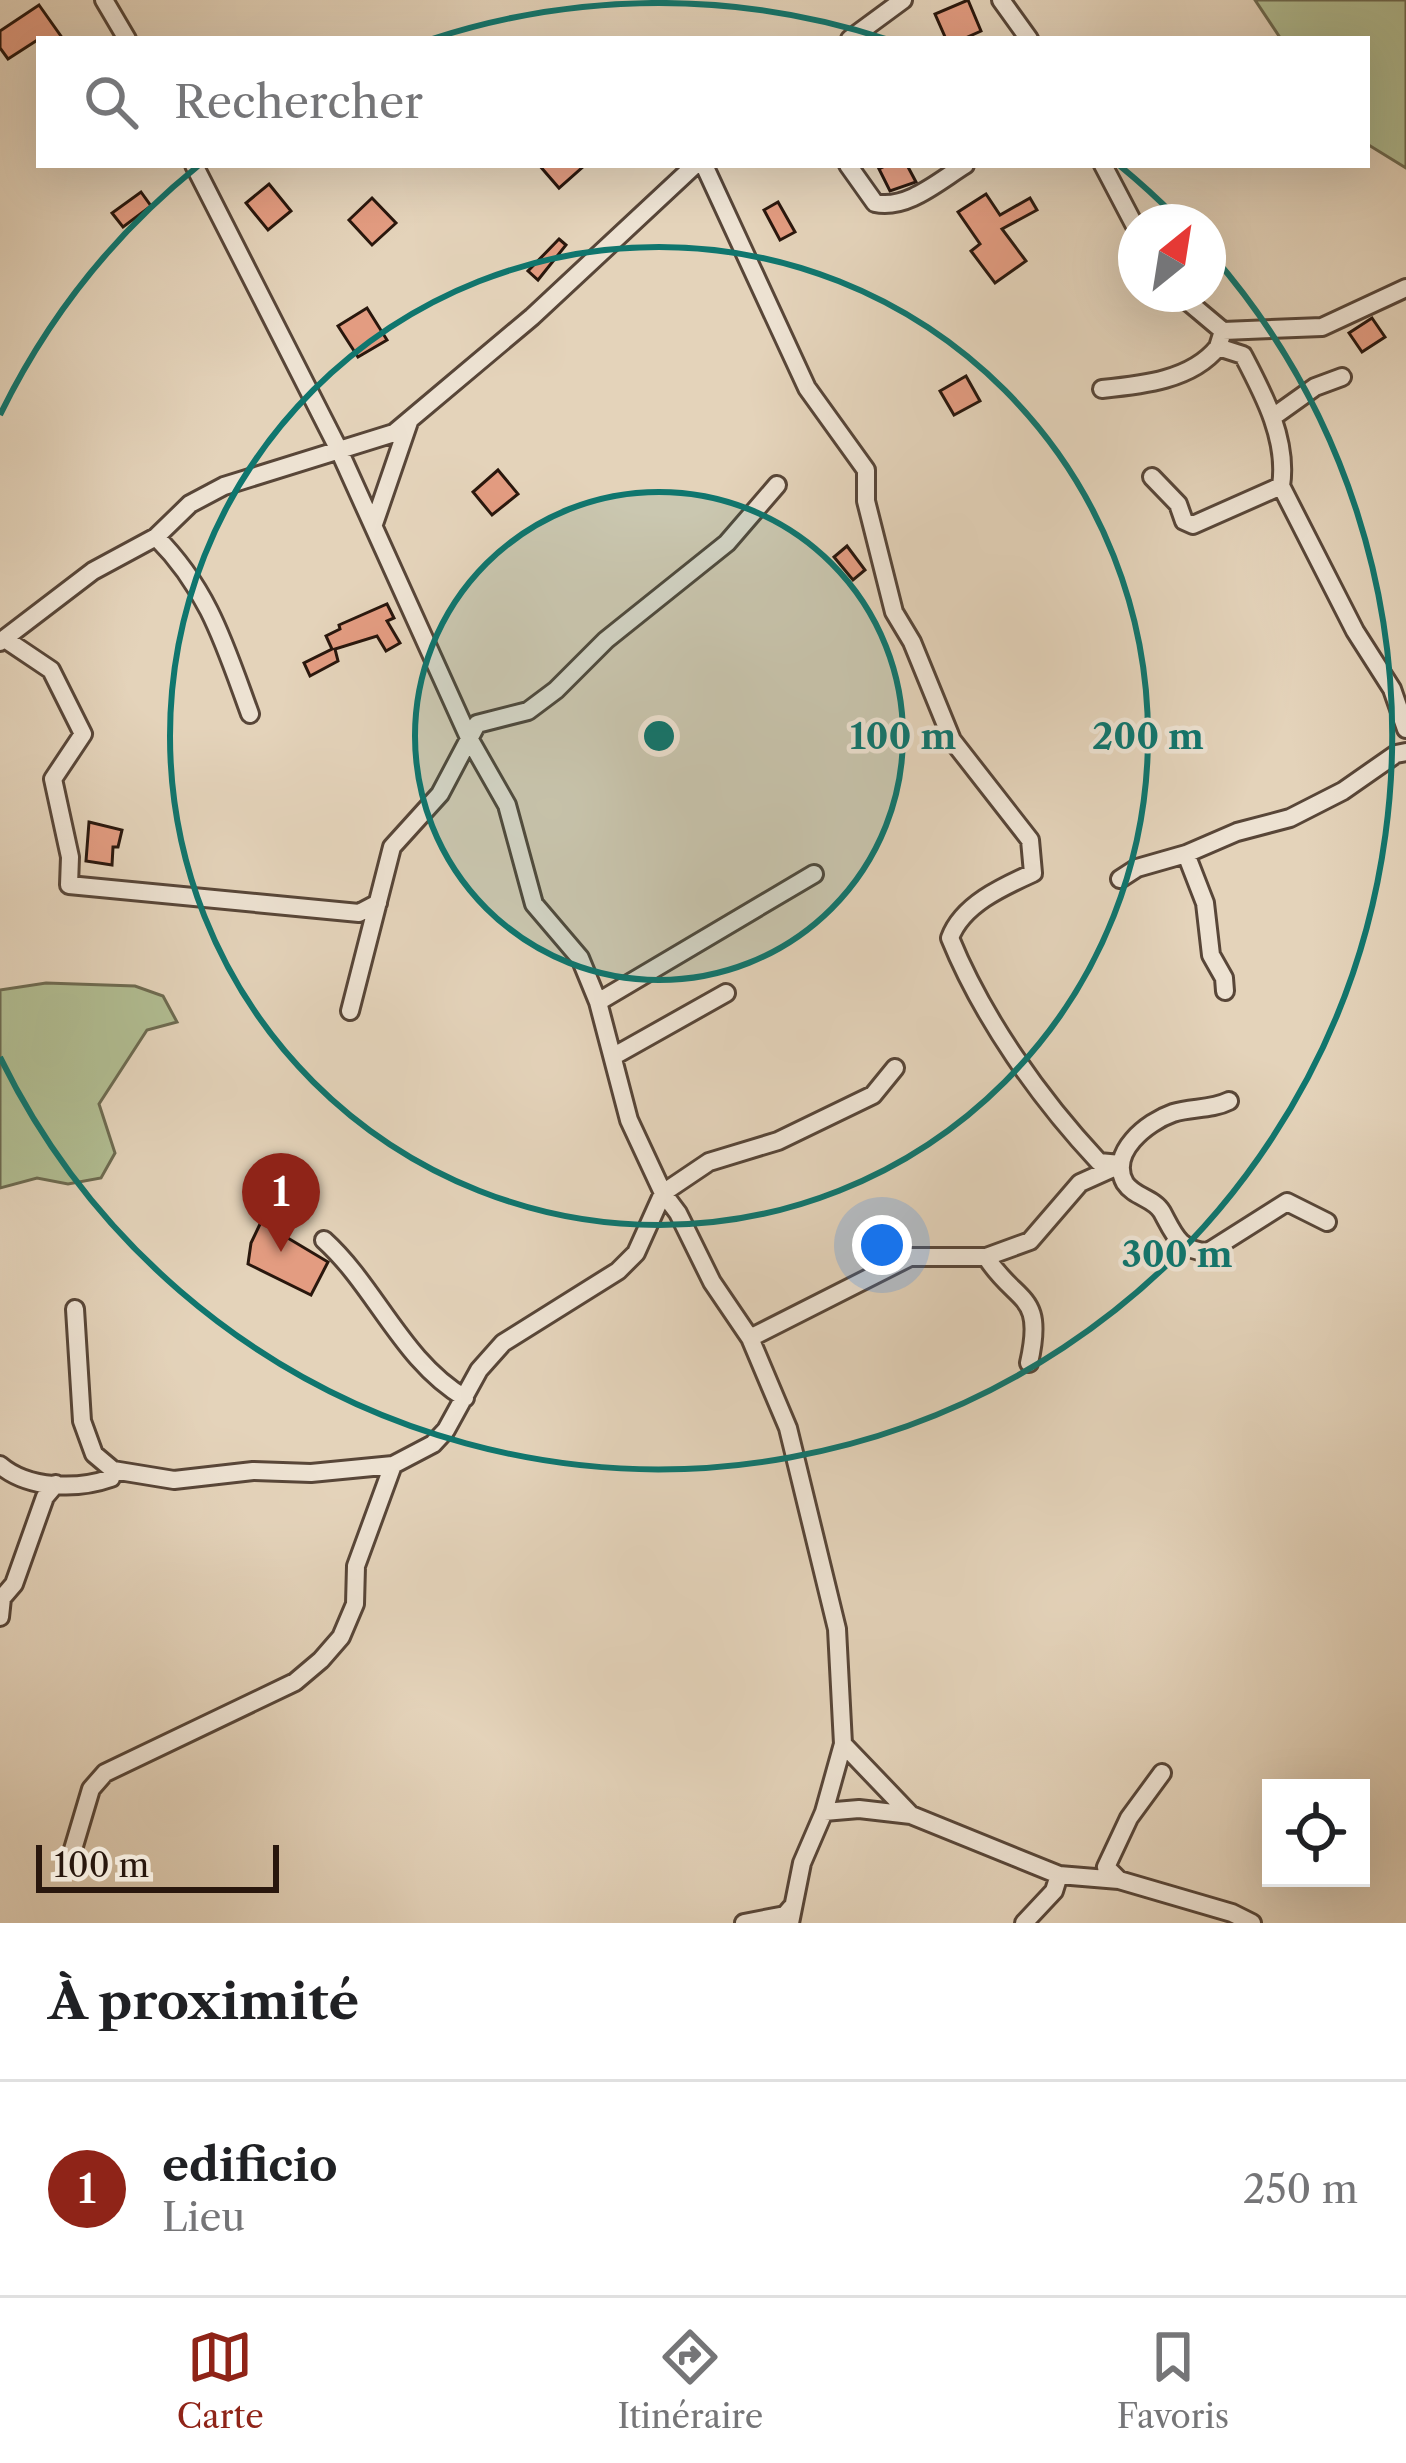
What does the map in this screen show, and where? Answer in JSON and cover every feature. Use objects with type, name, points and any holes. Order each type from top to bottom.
[{"type":"street","points":[[104,0],[125,36]]},
{"type":"street","points":[[854,36],[903,0]]},
{"type":"street","points":[[1001,0],[1027,36]]},
{"type":"street","points":[[196,168],[338,448],[470,740],[507,805],[534,904],[545,922],[572,945],[598,1002],[629,1120],[663,1193],[712,1282],[750,1338],[788,1428],[837,1629],[843,1744],[824,1812],[802,1863],[791,1916],[744,1923]]},
{"type":"street","points":[[378,903],[359,914],[69,885],[70,857],[53,778],[82,734],[51,670],[3,641],[93,571],[156,537],[190,504],[224,486],[394,433],[532,317],[696,168]]},
{"type":"street","points":[[700,168],[807,388],[866,470],[866,500],[894,612],[912,642],[952,740],[1030,840],[1033,873],[999,888],[956,922],[950,938],[957,955],[1000,1031],[1068,1129],[1099,1162],[1120,1164]]},
{"type":"street","points":[[850,168],[875,203],[885,205],[903,202],[960,168]]},
{"type":"street","points":[[1104,168],[1123,204]]},
{"type":"street","points":[[1220,339],[1322,328],[1406,288]]},
{"type":"street","points":[[1195,312],[1243,355],[1273,417],[1285,464],[1281,486],[1355,631],[1392,689],[1406,729]]},
{"type":"street","points":[[1102,389],[1174,376],[1207,361],[1220,339]]},
{"type":"street","points":[[1273,417],[1316,387],[1342,377]]},
{"type":"street","points":[[374,524],[410,419]]},
{"type":"street","points":[[1152,477],[1178,504],[1184,521],[1193,525],[1281,486]]},
{"type":"street","points":[[350,1011],[392,847],[440,794],[477,724],[528,711],[556,690],[607,640],[728,543],[778,484]]},
{"type":"street","points":[[156,537],[184,566],[213,613],[250,714]]},
{"type":"street","points":[[1120,879],[1137,868],[1237,832],[1290,818],[1406,752]]},
{"type":"street","points":[[1186,854],[1205,903],[1211,956],[1224,978],[1225,991]]},
{"type":"street","points":[[598,1002],[814,874]]},
{"type":"street","points":[[614,1056],[726,993]]},
{"type":"street","points":[[75,1309],[82,1421],[94,1454],[113,1470],[174,1480],[253,1471],[310,1473],[394,1466],[433,1444],[446,1430],[479,1370],[503,1343],[618,1271],[636,1253],[663,1193],[709,1162],[778,1141],[873,1095],[895,1068]]},
{"type":"street","points":[[1228,1101],[1160,1118],[1126,1147],[1120,1164],[1128,1189],[1160,1208],[1175,1239],[1190,1250],[1208,1252],[1286,1202],[1327,1222]]},
{"type":"street","points":[[750,1338],[910,1257],[986,1257],[1030,1241],[1080,1183],[1120,1164]]},
{"type":"street","points":[[324,1240],[346,1260],[409,1347],[449,1388],[465,1397]]},
{"type":"street","points":[[986,1257],[1000,1280],[1017,1287],[1035,1320],[1030,1364]]},
{"type":"street","points":[[70,1856],[91,1789],[105,1773],[296,1682],[341,1636],[355,1604],[356,1566],[394,1466]]},
{"type":"street","points":[[1,1474],[28,1481],[94,1484],[111,1478],[113,1470]]},
{"type":"street","points":[[0,1618],[2,1598],[14,1583],[45,1497],[56,1484]]},
{"type":"street","points":[[843,1744],[911,1815]]},
{"type":"street","points":[[1119,1880],[1106,1867],[1130,1818],[1162,1773]]},
{"type":"street","points":[[824,1812],[859,1809],[911,1815],[1059,1875],[1119,1880],[1232,1912],[1252,1923]]},
{"type":"street","points":[[1024,1923],[1054,1891],[1059,1875]]},
{"type":"green space","points":[[1255,0],[1406,0],[1406,168],[1370,146],[1370,36],[1279,36]]},
{"type":"green space","points":[[46,983],[135,986],[163,996],[177,1022],[147,1030],[99,1104],[115,1153],[101,1178],[68,1184],[37,1178],[0,1188],[0,990]]},
{"type":"building","points":[[968,0],[981,31],[945,36],[935,14]]},
{"type":"building","points":[[39,5],[61,36],[36,36],[36,41],[8,59],[0,48],[0,31]]},
{"type":"building","points":[[542,168],[582,168],[559,188]]},
{"type":"building","points":[[909,168],[916,182],[890,191],[879,169]]},
{"type":"building","points":[[269,184],[291,211],[268,230],[246,203]]},
{"type":"building","points":[[141,192],[151,206],[123,227],[112,213]]},
{"type":"building","points":[[986,194],[1000,215],[1030,198],[1037,210],[1002,229],[1026,261],[995,283],[971,251],[980,244],[958,212]]},
{"type":"building","points":[[372,198],[396,223],[372,245],[349,220]]},
{"type":"building","points":[[778,202],[795,232],[780,240],[764,210]]},
{"type":"building","points":[[559,239],[566,245],[538,280],[528,271]]},
{"type":"building","points":[[367,308],[387,340],[358,357],[338,326]]},
{"type":"building","points":[[1372,318],[1385,337],[1362,352],[1349,333]]},
{"type":"building","points":[[966,376],[980,401],[954,415],[940,391]]},
{"type":"building","points":[[498,470],[518,494],[492,515],[473,492]]},
{"type":"building","points":[[847,546],[865,570],[853,580],[834,557]]},
{"type":"building","points":[[387,604],[394,618],[387,621],[400,643],[386,651],[377,636],[335,649],[338,661],[310,676],[304,663],[332,649],[326,636],[340,629],[339,625]]},
{"type":"building","points":[[89,822],[122,830],[118,847],[113,847],[112,865],[86,861]]},
{"type":"building","points":[[261,1222],[328,1262],[311,1295],[248,1264]]},
{"type":"place","name":"edificio","points":[[281,1252]]}]
